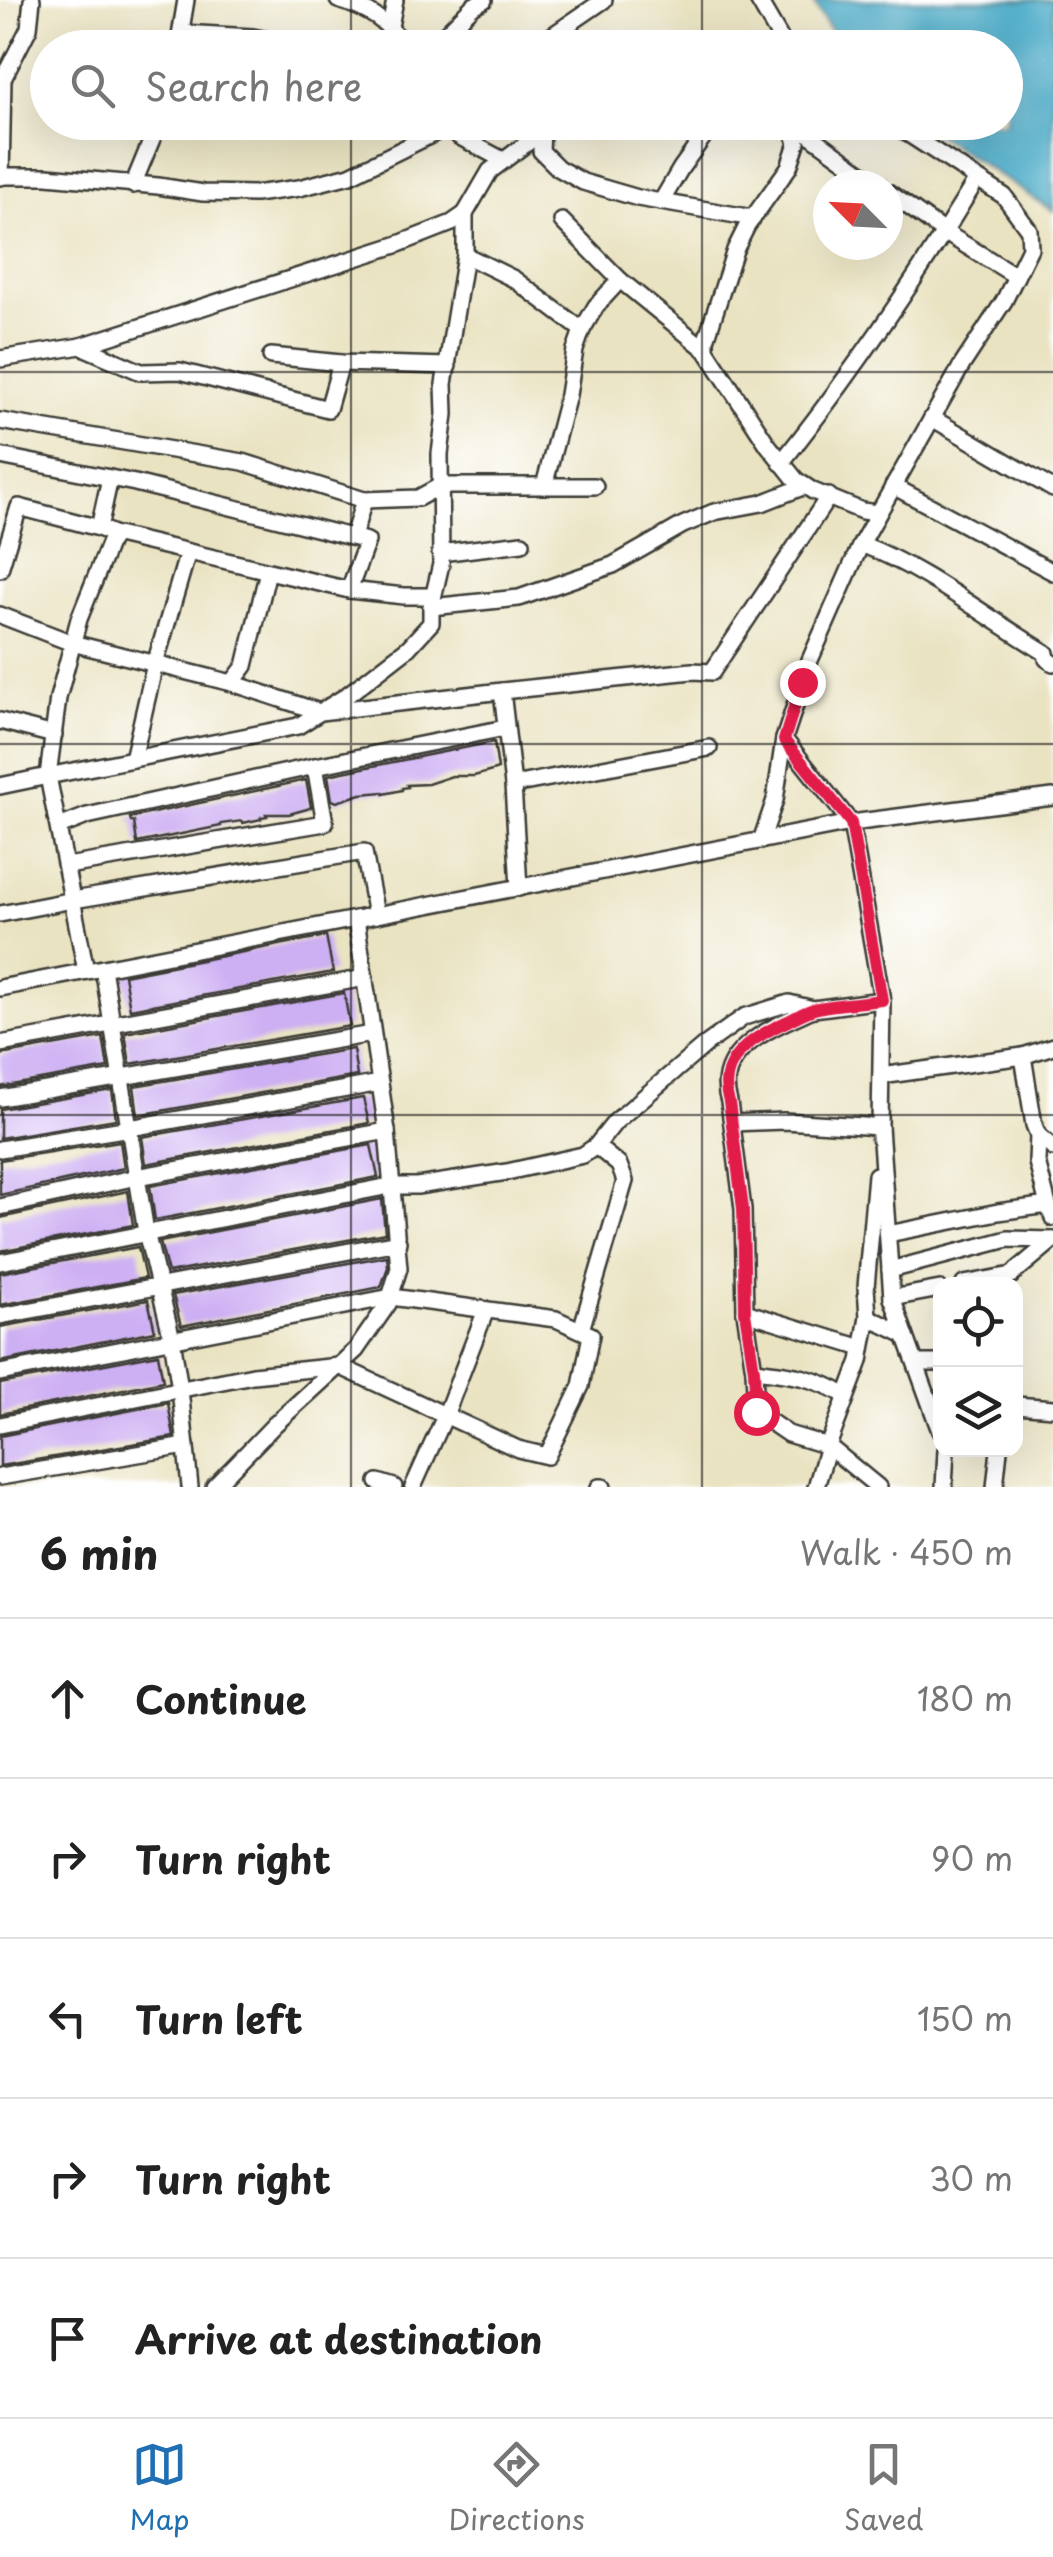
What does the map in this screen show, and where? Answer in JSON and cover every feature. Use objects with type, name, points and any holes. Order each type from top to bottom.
[{"type":"street","points":[[32,0],[29,28],[3,80],[0,176],[47,176],[203,193],[255,194],[350,175],[421,140]]},
{"type":"street","points":[[182,30],[186,0]]},
{"type":"street","points":[[338,0],[373,12],[393,30]]},
{"type":"street","points":[[390,26],[395,0]]},
{"type":"street","points":[[449,30],[484,0]]},
{"type":"street","points":[[560,30],[604,0]]},
{"type":"street","points":[[758,0],[776,30]]},
{"type":"street","points":[[132,184],[150,140]]},
{"type":"street","points":[[466,140],[504,160]]},
{"type":"street","points":[[0,786],[298,726],[346,696],[408,648],[431,623],[441,564],[444,384],[465,256],[466,214],[490,171],[531,140]]},
{"type":"street","points":[[545,140],[542,151],[558,168],[583,182],[638,198],[753,218]]},
{"type":"street","points":[[661,202],[701,140]]},
{"type":"street","points":[[706,350],[734,250],[788,167],[796,140]]},
{"type":"street","points":[[816,140],[858,170]]},
{"type":"street","points":[[760,841],[775,800],[784,740],[810,660],[861,544],[962,365],[1004,301],[1030,248],[1029,230],[1004,196],[917,140]]},
{"type":"street","points":[[781,463],[829,403],[976,179]]},
{"type":"street","points":[[903,203],[1016,276]]},
{"type":"street","points":[[0,359],[81,346],[396,246],[466,214]]},
{"type":"street","points":[[562,221],[620,280],[706,350],[796,480],[862,511],[878,513]]},
{"type":"street","points":[[465,256],[514,279],[582,330]]},
{"type":"street","points":[[544,486],[582,330],[596,306],[620,280]]},
{"type":"street","points":[[81,346],[141,372],[180,371],[328,408],[341,363]]},
{"type":"street","points":[[271,356],[341,363],[448,366]]},
{"type":"street","points":[[932,418],[1053,489]]},
{"type":"street","points":[[0,421],[243,462],[364,500],[418,498],[440,486],[595,486]]},
{"type":"street","points":[[0,456],[110,478],[367,541],[349,590]]},
{"type":"street","points":[[86,971],[48,776],[58,698],[106,531],[110,478]]},
{"type":"street","points":[[0,569],[19,507],[349,590],[432,601],[520,598],[613,566],[683,525],[714,512],[762,503],[806,486]]},
{"type":"street","points":[[894,486],[1053,572]]},
{"type":"street","points":[[0,615],[72,643],[232,683],[320,712],[692,670],[712,672],[830,496]]},
{"type":"street","points":[[353,538],[364,500]]},
{"type":"street","points":[[440,553],[522,543]]},
{"type":"street","points":[[861,544],[891,556],[1051,654]]},
{"type":"street","points":[[133,759],[154,664],[188,552]]},
{"type":"street","points":[[232,683],[245,666],[268,571]]},
{"type":"street","points":[[502,691],[519,888]]},
{"type":"street","points":[[0,720],[54,735]]},
{"type":"street","points":[[59,827],[88,816],[504,728]]},
{"type":"street","points":[[784,740],[851,823],[882,1000],[880,1127],[866,1287],[868,1317],[860,1361],[816,1487]]},
{"type":"street","points":[[512,784],[709,748]]},
{"type":"street","points":[[67,866],[325,823],[315,766]]},
{"type":"street","points":[[0,988],[851,823],[1053,798]]},
{"type":"street","points":[[0,914],[364,852],[376,915]]},
{"type":"street","points":[[214,1487],[356,1350],[388,1304],[399,1268],[387,1131],[356,919]]},
{"type":"street","points":[[104,968],[146,1232],[172,1340],[190,1487]]},
{"type":"street","points":[[0,1044],[364,978]]},
{"type":"street","points":[[878,1487],[828,1446],[788,1434],[756,1412],[745,1312],[743,1209],[725,1090],[728,1069],[758,1035],[813,1009],[882,1000]]},
{"type":"street","points":[[0,1262],[390,1186],[417,1186],[506,1172],[583,1154],[704,1045],[744,1017],[789,1003],[813,1009]]},
{"type":"street","points":[[0,1098],[372,1034]]},
{"type":"street","points":[[881,1076],[1023,1056],[1053,1046]]},
{"type":"street","points":[[888,1234],[998,1212],[1050,1211],[1037,1162],[1038,1135],[1023,1056]]},
{"type":"street","points":[[0,1148],[380,1084]]},
{"type":"street","points":[[732,1123],[784,1121],[880,1127]]},
{"type":"street","points":[[880,1127],[892,1298],[933,1397]]},
{"type":"street","points":[[0,1207],[387,1131]]},
{"type":"street","points":[[1038,1135],[1053,1148]]},
{"type":"street","points":[[581,1330],[624,1180],[619,1165],[596,1146]]},
{"type":"street","points":[[890,1270],[1008,1239],[1053,1240]]},
{"type":"street","points":[[1008,1239],[1014,1277]]},
{"type":"street","points":[[1014,1277],[1053,1240]]},
{"type":"street","points":[[0,1316],[398,1242]]},
{"type":"street","points":[[892,1298],[933,1290]]},
{"type":"street","points":[[0,1373],[390,1297],[556,1319],[592,1334],[582,1386],[547,1456],[518,1448],[338,1366],[253,1375],[0,1425]]},
{"type":"street","points":[[413,1487],[486,1310]]},
{"type":"street","points":[[745,1312],[862,1348]]},
{"type":"street","points":[[868,1317],[906,1336]]},
{"type":"street","points":[[916,1363],[933,1363]]},
{"type":"street","points":[[754,1370],[801,1375],[846,1396]]},
{"type":"street","points":[[1023,1406],[1053,1408]]},
{"type":"street","points":[[0,1477],[186,1446]]},
{"type":"street","points":[[944,1487],[946,1457]]},
{"type":"street","points":[[995,1487],[998,1457]]},
{"type":"water","points":[[812,0],[1053,0],[1053,211],[945,140],[1023,140],[1023,30],[831,30]]},
{"type":"building","points":[[494,742],[498,769],[407,785],[384,794],[332,800],[328,775]]},
{"type":"building","points":[[306,780],[311,807],[307,809],[266,814],[261,819],[137,843],[130,818]]},
{"type":"building","points":[[326,936],[333,972],[130,1009],[124,975]]},
{"type":"building","points":[[344,993],[350,1026],[130,1064],[125,1033]]},
{"type":"building","points":[[103,1037],[108,1068],[0,1087],[0,1055]]},
{"type":"building","points":[[353,1049],[357,1076],[138,1115],[134,1086]]},
{"type":"building","points":[[112,1090],[116,1119],[0,1138],[0,1109]]},
{"type":"building","points":[[363,1098],[369,1123],[146,1164],[142,1137]]},
{"type":"building","points":[[120,1141],[124,1168],[0,1195],[0,1160]]},
{"type":"building","points":[[371,1145],[378,1177],[155,1220],[150,1186]]},
{"type":"building","points":[[128,1191],[133,1225],[0,1251],[0,1218]]},
{"type":"building","points":[[382,1199],[385,1233],[168,1273],[160,1242]]},
{"type":"building","points":[[138,1247],[145,1278],[0,1305],[0,1273]]},
{"type":"building","points":[[387,1256],[388,1267],[381,1287],[181,1326],[173,1295]]},
{"type":"building","points":[[148,1300],[155,1331],[0,1362],[0,1327]]},
{"type":"building","points":[[158,1354],[163,1381],[0,1414],[0,1384]]},
{"type":"building","points":[[168,1403],[174,1437],[0,1466],[0,1436]]},
{"type":"route","points":[[756,1412],[745,1312],[743,1209],[725,1090],[728,1069],[758,1035],[813,1009],[882,1000],[851,823],[784,740],[802,682]]}]
